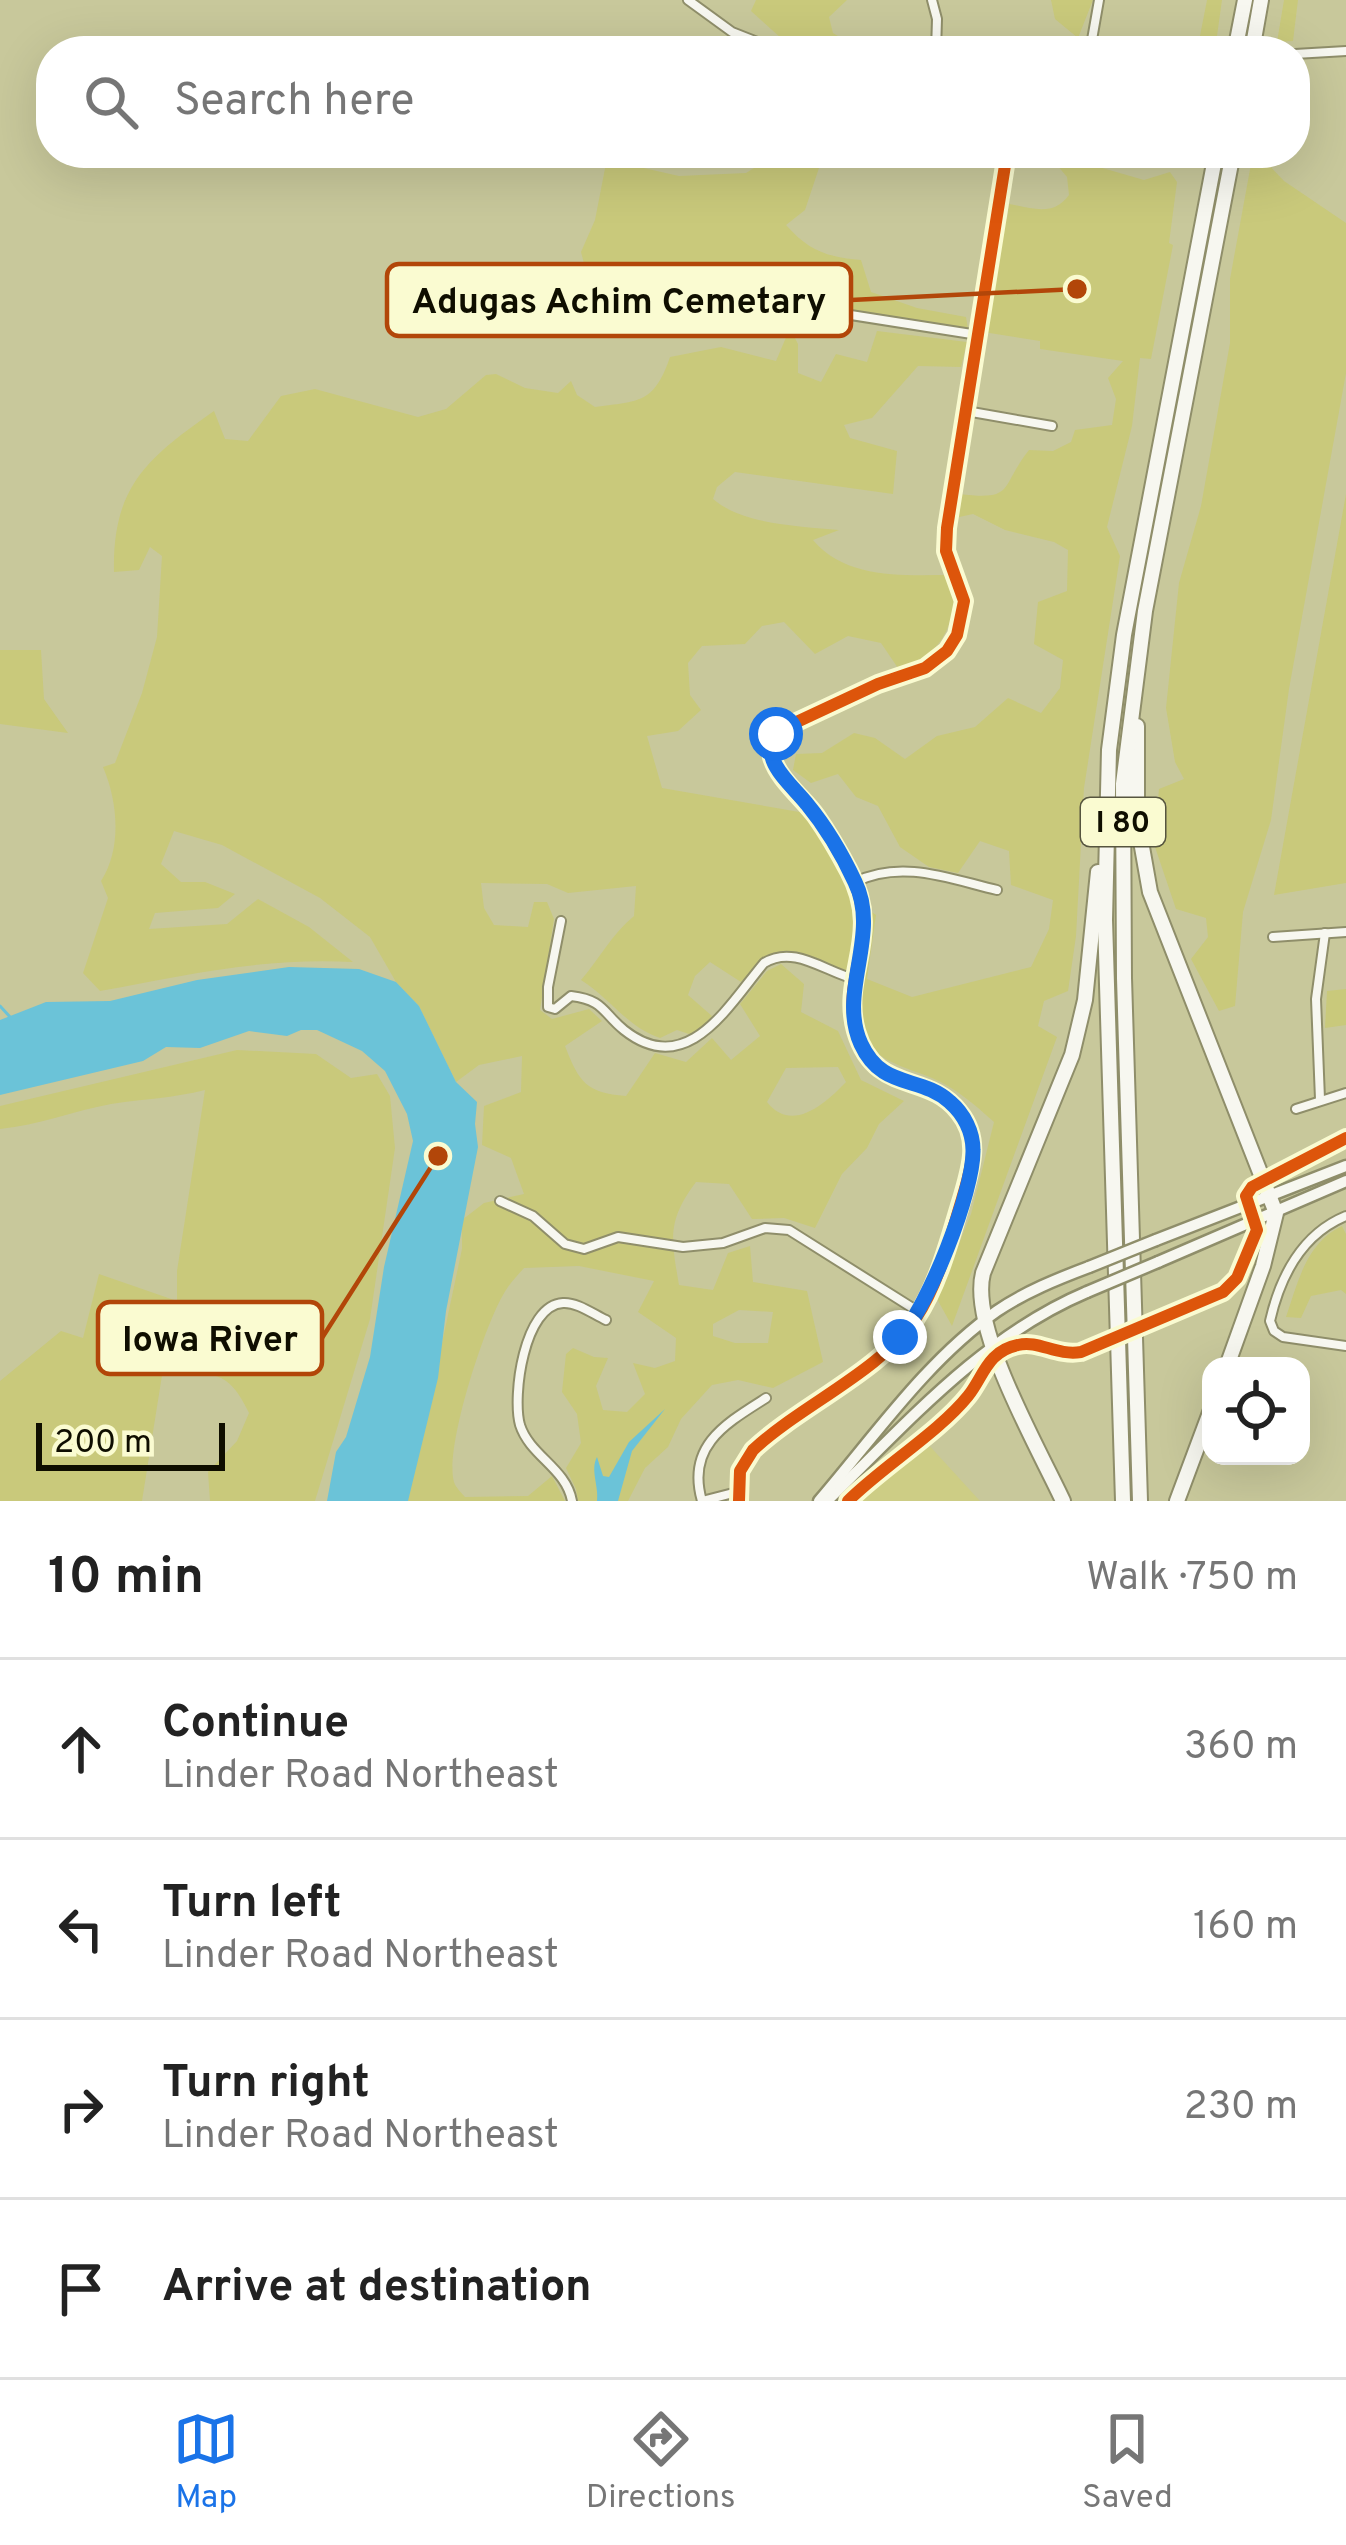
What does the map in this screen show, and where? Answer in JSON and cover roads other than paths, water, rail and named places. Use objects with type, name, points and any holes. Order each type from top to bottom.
[{"type":"highway","points":[[1238,36],[1245,0]]},
{"type":"highway","points":[[1255,36],[1261,0]]},
{"type":"highway","name":"I 80","points":[[1123,1501],[1106,920],[1109,750],[1124,635],[1213,168]]},
{"type":"highway","name":"I 80","points":[[1140,1501],[1123,820],[1126,745],[1144,611],[1230,168]]},
{"type":"highway","points":[[1144,611],[1136,754],[1137,819],[1145,875],[1276,1214],[1230,1357]]},
{"type":"highway","points":[[1063,1501],[992,1345],[979,1294],[983,1273],[1063,1082],[1079,1028],[1089,972],[1109,750]]},
{"type":"highway","points":[[1177,1501],[1202,1434]]},
{"type":"main road","points":[[823,1501],[922,1381],[984,1321],[1030,1291],[1346,1166]]},
{"type":"main road","points":[[823,1501],[992,1345],[1032,1318],[1346,1181]]},
{"type":"street","points":[[688,0],[742,36]]},
{"type":"street","points":[[932,0],[935,36]]},
{"type":"street","points":[[1093,36],[1099,0]]},
{"type":"street","points":[[1310,53],[1346,51]]},
{"type":"street","points":[[766,1398],[718,1428],[706,1444],[698,1465],[702,1501],[738,1497],[740,1471],[753,1450],[893,1344],[919,1312],[940,1265],[971,1168],[972,1138],[964,1118],[945,1097],[897,1080],[865,1052],[854,1022],[866,918],[855,883],[818,819],[777,768],[771,745],[785,727],[925,668],[952,644],[964,601],[946,543],[1004,168]]},
{"type":"street","points":[[689,296],[717,294],[978,335]]},
{"type":"street","points":[[966,411],[1052,426]]},
{"type":"street","points":[[855,883],[877,873],[910,871],[997,890]]},
{"type":"street","points":[[561,921],[548,1007],[555,1009],[571,996],[589,998],[606,1008],[636,1039],[680,1046],[697,1040],[764,963],[776,956],[799,958],[858,980]]},
{"type":"street","points":[[1273,937],[1346,932]]},
{"type":"street","points":[[1320,1099],[1316,999],[1325,934]]},
{"type":"street","points":[[1296,1109],[1346,1093]]},
{"type":"street","points":[[500,1201],[533,1216],[574,1248],[591,1248],[618,1237],[676,1246],[713,1245],[765,1228],[789,1229],[919,1312]]},
{"type":"street","points":[[1346,1216],[1319,1231],[1296,1255],[1270,1321],[1283,1337],[1346,1346]]},
{"type":"street","points":[[572,1501],[566,1482],[534,1450],[521,1428],[521,1363],[540,1315],[552,1305],[567,1302],[606,1320]]},
{"type":"water","points":[[289,967],[359,969],[396,982],[419,1006],[456,1082],[477,1102],[478,1147],[438,1378],[408,1501],[327,1501],[336,1452],[346,1437],[370,1357],[384,1267],[413,1141],[407,1114],[385,1071],[362,1051],[317,1030],[287,1036],[249,1031],[200,1048],[166,1047],[143,1061],[0,1095],[0,1020],[46,1002],[110,1001],[197,980]]},
{"type":"water","points":[[665,1409],[632,1451],[618,1501],[597,1501],[597,1457],[603,1476],[609,1477],[629,1442]]},
{"type":"waterway","points":[[0,1006],[11,1018]]},
{"type":"place","name":"Adugas Achim Cemetary","points":[[1077,289]]},
{"type":"place","name":"Iowa River","points":[[438,1156]]}]
